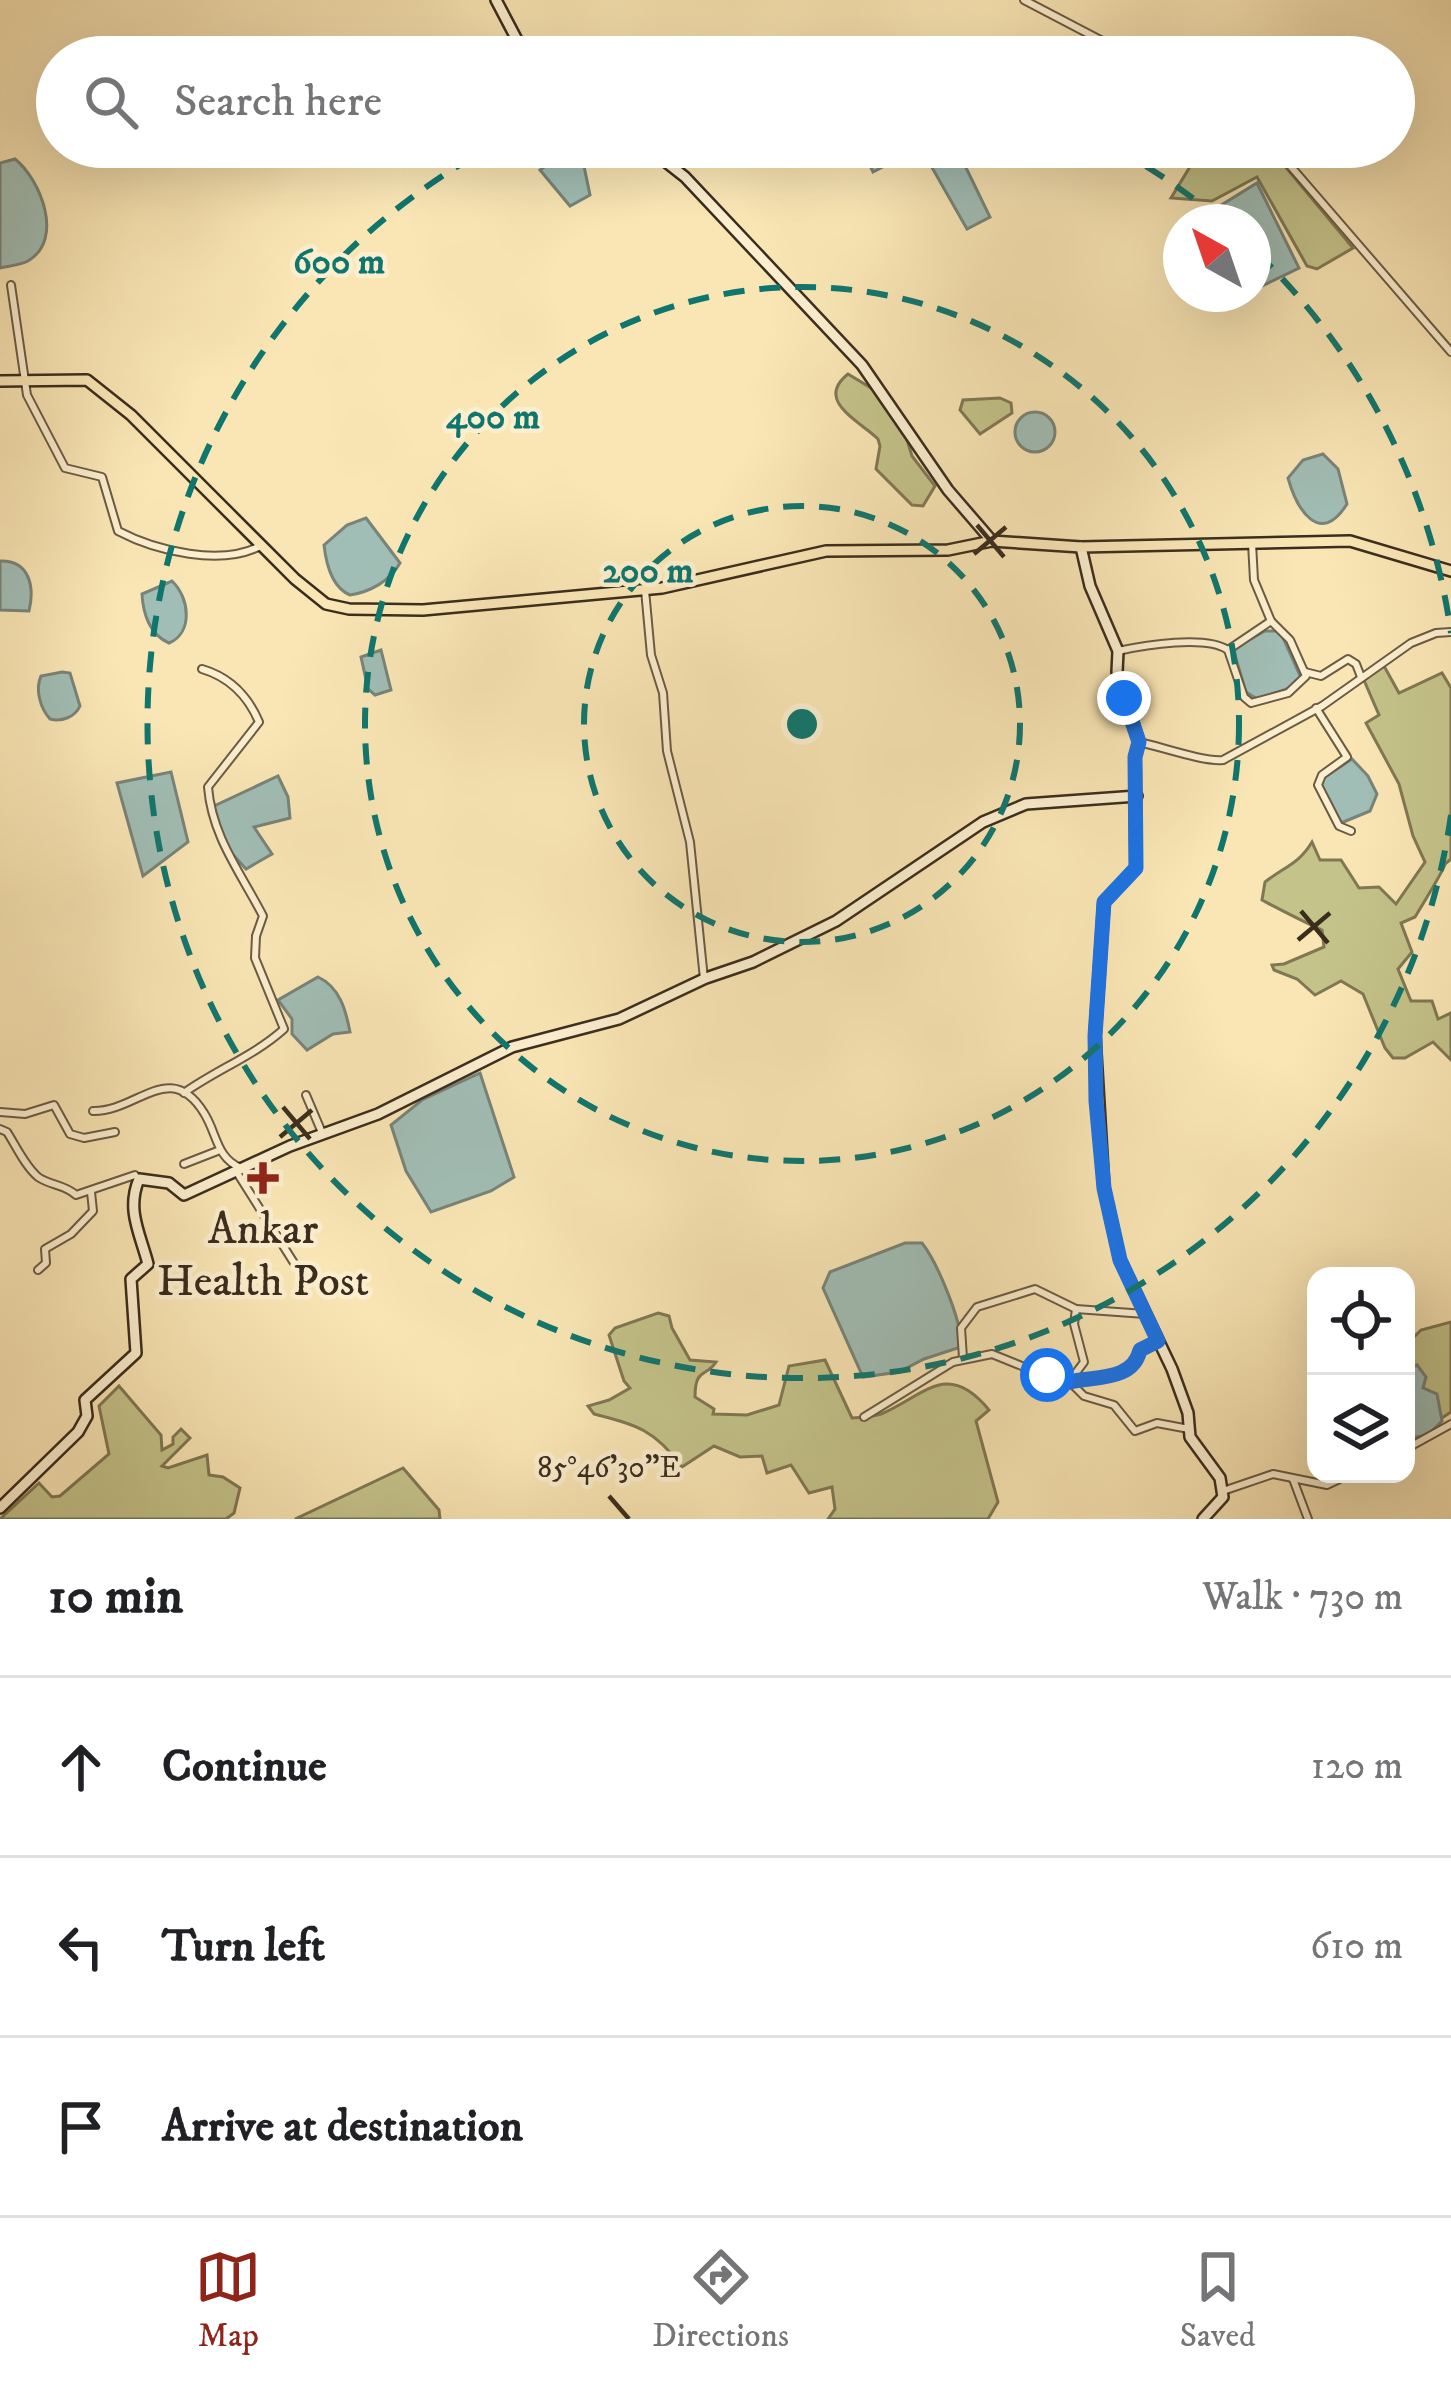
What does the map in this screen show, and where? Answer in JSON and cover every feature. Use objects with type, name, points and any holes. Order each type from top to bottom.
[{"type":"main road","points":[[0,381],[87,380],[110,396],[326,604],[349,609],[423,610],[645,590],[826,551],[948,550],[992,541],[1081,547],[1350,541],[1451,571]]},
{"type":"street","points":[[496,0],[515,36]]},
{"type":"street","points":[[1024,0],[1093,36]]},
{"type":"street","points":[[674,168],[862,365],[948,490],[992,541]]},
{"type":"street","points":[[1292,168],[1451,352]]},
{"type":"street","points":[[11,285],[31,404],[65,468],[102,477],[118,531],[195,554],[237,554],[262,545]]},
{"type":"street","points":[[1118,651],[1145,645],[1217,643],[1228,650],[1244,697],[1251,703],[1296,689],[1305,672],[1290,640],[1271,621],[1254,580],[1252,543]]},
{"type":"street","points":[[1081,547],[1090,586],[1118,651],[1118,672],[1139,742],[1135,757],[1136,868],[1104,902],[1095,1036],[1104,1188],[1120,1260],[1188,1413],[1190,1437],[1220,1478],[1223,1497],[1203,1519]]},
{"type":"street","points":[[645,590],[651,655],[663,694],[667,751],[690,842],[704,979]]},
{"type":"street","points":[[1228,650],[1271,621]]},
{"type":"street","points":[[1139,742],[1210,762],[1223,760],[1316,709],[1411,644],[1451,632]]},
{"type":"street","points":[[1305,672],[1321,676],[1348,659],[1361,677]]},
{"type":"street","points":[[184,1094],[226,1072],[284,1029],[255,958],[263,916],[210,816],[208,787],[259,722],[250,703],[232,685],[202,669]]},
{"type":"street","points":[[1316,709],[1347,757],[1322,775],[1318,785],[1340,826],[1351,831]]},
{"type":"street","points":[[0,1508],[78,1432],[87,1416],[85,1400],[136,1353],[130,1279],[148,1264],[132,1216],[139,1179],[170,1183],[184,1196],[378,1114],[512,1047],[619,1019],[836,921],[983,823],[1026,804],[1137,796]]},
{"type":"street","points":[[93,1111],[111,1109],[161,1085],[184,1094],[202,1109],[220,1150],[238,1170],[295,1263]]},
{"type":"street","points":[[306,1095],[323,1135]]},
{"type":"street","points":[[115,1132],[84,1138],[70,1134],[54,1105],[26,1114],[1,1113],[0,1126],[40,1178],[59,1183],[76,1196],[135,1175]]},
{"type":"street","points":[[184,1164],[220,1150]]},
{"type":"street","points":[[38,1270],[46,1262],[45,1249],[71,1234],[95,1208],[91,1192]]},
{"type":"street","points":[[962,1358],[961,1328],[977,1306],[1035,1289],[1076,1310],[1145,1314]]},
{"type":"street","points":[[1069,1382],[1084,1362],[1074,1324],[1076,1310]]},
{"type":"street","points":[[1069,1382],[1126,1372],[1140,1350],[1158,1341]]},
{"type":"street","points":[[864,1417],[962,1358],[992,1354],[1069,1382],[1084,1396],[1111,1402],[1135,1431],[1157,1423],[1189,1429]]},
{"type":"street","points":[[1415,1444],[1451,1424]]},
{"type":"street","points":[[1222,1491],[1273,1474],[1307,1481]]},
{"type":"street","points":[[1293,1479],[1308,1519]]},
{"type":"shaded area","points":[[1189,168],[1286,168],[1353,248],[1317,269],[1307,266],[1257,177],[1212,201],[1171,198]]},
{"type":"shaded area","points":[[848,374],[876,391],[903,427],[912,456],[935,486],[923,506],[912,505],[876,469],[878,439],[838,402],[839,384]]},
{"type":"shaded area","points":[[1000,398],[1011,403],[1012,413],[980,434],[960,410],[963,400]]},
{"type":"shaded area","points":[[1384,666],[1399,693],[1442,673],[1451,688],[1451,859],[1415,917],[1401,923],[1412,952],[1398,969],[1411,1001],[1432,1001],[1438,1019],[1451,1013],[1451,1060],[1433,1042],[1405,1058],[1393,1058],[1363,994],[1341,981],[1315,995],[1272,965],[1324,947],[1322,930],[1262,900],[1265,882],[1312,842],[1320,860],[1341,860],[1359,888],[1379,887],[1396,904],[1425,862],[1399,784],[1366,723],[1379,715],[1363,678]]},
{"type":"shaded area","points":[[658,1313],[669,1316],[690,1360],[716,1362],[699,1377],[695,1388],[695,1397],[714,1409],[713,1414],[747,1415],[779,1405],[789,1366],[825,1360],[852,1418],[881,1414],[935,1386],[948,1384],[974,1395],[989,1410],[976,1421],[998,1502],[988,1519],[828,1519],[835,1509],[832,1487],[809,1493],[791,1465],[767,1473],[762,1456],[740,1457],[714,1446],[682,1467],[644,1431],[594,1414],[588,1406],[630,1388],[609,1335],[615,1328]]},
{"type":"shaded area","points":[[1451,1322],[1451,1412],[1442,1418],[1423,1388],[1425,1377],[1415,1366],[1415,1336]]},
{"type":"shaded area","points":[[119,1386],[161,1435],[162,1450],[173,1444],[181,1429],[190,1438],[162,1466],[207,1455],[209,1475],[240,1488],[234,1513],[226,1519],[0,1519],[39,1483],[52,1497],[60,1496],[109,1454],[99,1406]]},
{"type":"shaded area","points":[[403,1468],[439,1510],[440,1519],[295,1519]]},
{"type":"water","points":[[15,159],[40,194],[47,224],[45,239],[28,261],[0,268],[0,163]]},
{"type":"water","points":[[584,168],[590,195],[570,206],[540,170]]},
{"type":"water","points":[[932,168],[966,168],[990,217],[967,229]]},
{"type":"water","points":[[1257,183],[1267,204],[1223,204]]},
{"type":"water","points":[[1271,211],[1299,268],[1271,282]]},
{"type":"water","points":[[1035,412],[1049,418],[1055,432],[1049,446],[1035,452],[1021,446],[1015,432],[1021,418]]},
{"type":"water","points":[[1323,454],[1338,469],[1347,504],[1328,523],[1319,523],[1304,512],[1288,478],[1303,460]]},
{"type":"water","points":[[366,518],[400,563],[379,585],[350,595],[334,580],[324,545],[347,525]]},
{"type":"water","points":[[0,561],[18,565],[28,576],[29,611],[0,610]]},
{"type":"water","points":[[172,581],[186,615],[182,631],[169,643],[149,623],[142,594]]},
{"type":"water","points":[[1265,631],[1280,631],[1301,678],[1293,687],[1257,699],[1246,692],[1233,649]]},
{"type":"water","points":[[381,650],[391,690],[375,695],[368,689],[361,657]]},
{"type":"water","points":[[70,673],[80,706],[68,718],[50,719],[40,698],[39,681],[41,676]]},
{"type":"water","points":[[1352,759],[1377,794],[1370,811],[1341,823],[1319,781]]},
{"type":"water","points":[[171,772],[188,842],[143,876],[117,783]]},
{"type":"water","points":[[278,776],[288,797],[290,818],[254,827],[272,854],[246,869],[226,847],[212,807]]},
{"type":"water","points":[[318,977],[337,993],[350,1032],[333,1034],[307,1050],[292,1034],[292,1019],[278,1000]]},
{"type":"water","points":[[480,1073],[514,1177],[491,1191],[431,1212],[406,1171],[391,1125],[422,1100]]},
{"type":"water","points":[[905,1243],[922,1243],[935,1264],[953,1309],[961,1347],[899,1372],[863,1377],[823,1288],[830,1272]]},
{"type":"water","points":[[1415,1366],[1426,1377],[1423,1388],[1437,1394],[1442,1421],[1428,1435],[1415,1437],[1415,1375]]},
{"type":"place","name":"Ankar Health Post","points":[[263,1178]]},
{"type":"route","points":[[1047,1375],[1069,1382],[1110,1377],[1126,1372],[1140,1350],[1158,1341],[1120,1260],[1104,1188],[1096,1101],[1095,1036],[1104,902],[1136,868],[1138,847],[1135,757],[1139,742],[1124,698]]}]
